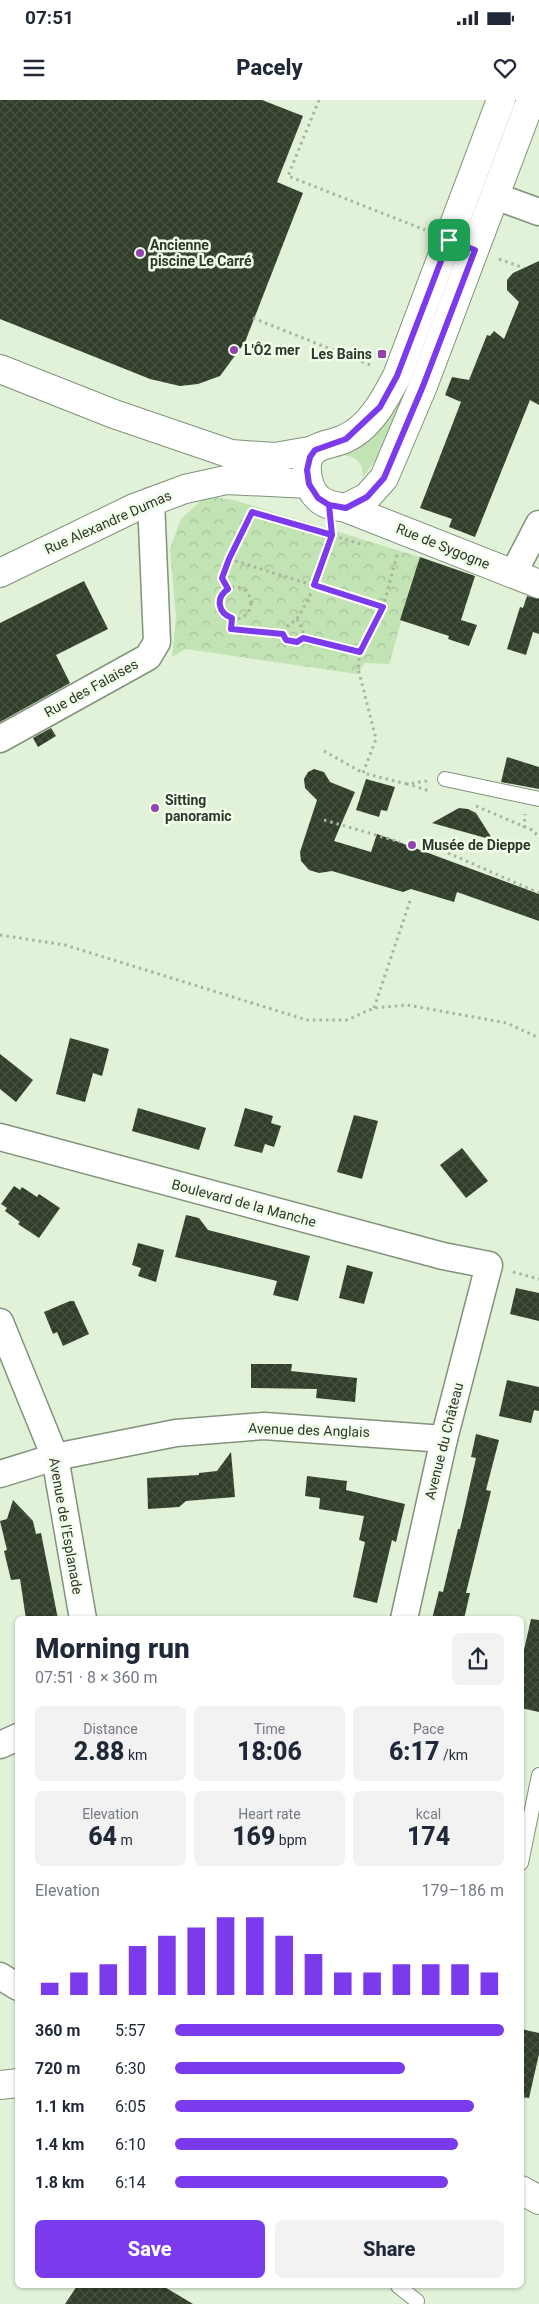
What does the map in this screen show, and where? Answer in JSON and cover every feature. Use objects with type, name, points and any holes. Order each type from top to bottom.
[{"type":"street","points":[[0,369],[114,414],[231,454],[275,457],[315,450],[346,439],[380,407],[397,376],[501,100]]},
{"type":"street","points":[[315,450],[310,457],[307,470],[309,484],[318,498],[337,507],[367,497],[384,478],[423,386],[531,100]]},
{"type":"street","points":[[495,196],[539,212]]},
{"type":"street","name":"Rue Alexandre Dumas","points":[[0,573],[47,548],[152,500],[185,489],[226,480],[309,484]]},
{"type":"street","points":[[376,489],[376,505],[383,522]]},
{"type":"street","name":"Rue des Falaises","points":[[0,739],[148,657],[158,642],[152,500]]},
{"type":"street","name":"Rue de Sygogne","points":[[337,507],[383,522],[539,584]]},
{"type":"street","points":[[513,574],[539,524]]},
{"type":"street","name":"Boulevard de la Manche","points":[[0,1137],[443,1256],[489,1265]]},
{"type":"street","name":"Avenue du Château","points":[[405,1616],[444,1439],[489,1265]]},
{"type":"street","name":"Avenue de l'Esplanade","points":[[0,1322],[55,1457],[82,1616]]},
{"type":"street","name":"Avenue des Anglais","points":[[0,1474],[55,1457],[176,1433],[264,1426],[444,1439]]},
{"type":"street","points":[[0,1745],[15,1738]]},
{"type":"street","points":[[0,1976],[15,1985]]},
{"type":"street","points":[[0,2086],[15,2084]]},
{"type":"street","points":[[524,2192],[539,2200]]},
{"type":"lane","points":[[444,779],[539,799]]},
{"type":"lane","points":[[524,1848],[539,1776]]},
{"type":"lane","points":[[401,2288],[417,2301]]},
{"type":"path","points":[[319,100],[288,176],[449,240]]},
{"type":"path","points":[[253,318],[397,376]]},
{"type":"path","points":[[283,634],[287,625],[297,619],[314,585],[332,535],[337,507]]},
{"type":"path","points":[[228,589],[222,578],[252,512],[369,546]]},
{"type":"path","points":[[363,773],[376,739],[358,668],[360,652],[383,607],[397,555],[388,552]]},
{"type":"path","points":[[229,559],[383,607]]},
{"type":"path","points":[[232,587],[242,589],[249,596],[250,600],[246,614],[232,618],[220,608],[220,597],[232,587]]},
{"type":"path","points":[[232,618],[231,629],[283,634]]},
{"type":"path","points":[[297,619],[304,630],[303,638]]},
{"type":"path","points":[[283,634],[286,640],[297,642],[303,638],[360,652]]},
{"type":"path","points":[[324,750],[363,773],[407,784]]},
{"type":"path","points":[[324,820],[400,842]]},
{"type":"path","points":[[448,853],[539,893]]},
{"type":"path","points":[[374,1008],[411,898]]},
{"type":"path","points":[[0,935],[65,945],[307,1020],[347,1020],[374,1008],[407,1005],[507,1023],[539,1038]]},
{"type":"green space","points":[[512,100],[519,100],[392,432],[379,456],[362,478],[362,468],[358,461],[351,456],[341,455],[363,441]]},
{"type":"green space","points":[[214,497],[234,500],[420,557],[389,664],[365,663],[357,674],[186,649],[172,657],[176,618],[170,549],[181,519],[202,500]]},
{"type":"building","name":"Ancienne piscine Le Carré","points":[[0,100],[262,100],[303,116],[277,182],[303,193],[245,342],[220,376],[198,384],[180,386],[150,379],[0,319]]},
{"type":"building","points":[[539,261],[539,405],[530,400],[475,537],[449,527],[452,519],[420,508],[461,402],[445,395],[452,377],[469,380],[487,335],[490,336],[494,331],[504,339],[519,302],[507,290],[507,280],[513,273]]},
{"type":"building","points":[[420,557],[475,576],[461,620],[477,625],[469,646],[448,639],[449,636],[400,620]]},
{"type":"building","points":[[84,581],[108,629],[56,655],[70,683],[0,722],[0,623]]},
{"type":"building","points":[[527,596],[539,599],[539,634],[533,632],[526,655],[507,649],[520,607],[523,608]]},
{"type":"building","points":[[51,728],[56,736],[38,747],[33,738]]},
{"type":"building","points":[[507,757],[539,767],[539,789],[501,782]]},
{"type":"building","points":[[314,769],[324,772],[330,782],[355,792],[334,841],[371,852],[377,834],[539,894],[539,921],[457,892],[454,902],[411,889],[403,892],[332,871],[319,873],[309,870],[301,861],[300,852],[317,800],[305,788],[304,779],[308,772]]},
{"type":"building","points":[[366,779],[395,787],[387,811],[381,810],[379,817],[356,810]]},
{"type":"building","points":[[459,808],[468,809],[476,813],[493,840],[432,823]]},
{"type":"building","points":[[70,1038],[109,1049],[102,1076],[93,1073],[85,1102],[56,1094]]},
{"type":"building","points":[[0,1054],[33,1080],[16,1102],[0,1089]]},
{"type":"building","points":[[138,1108],[206,1128],[199,1150],[132,1131]]},
{"type":"building","points":[[245,1108],[273,1116],[271,1123],[281,1126],[274,1147],[265,1144],[262,1153],[234,1146]]},
{"type":"building","points":[[354,1115],[378,1121],[362,1179],[337,1172]]},
{"type":"building","points":[[462,1148],[488,1181],[466,1198],[440,1165]]},
{"type":"building","points":[[14,1186],[20,1190],[22,1187],[37,1197],[39,1194],[60,1208],[39,1238],[18,1224],[20,1222],[5,1211],[7,1208],[1,1204]]},
{"type":"building","points":[[186,1215],[199,1218],[208,1230],[310,1256],[298,1301],[273,1295],[277,1281],[175,1257]]},
{"type":"building","points":[[138,1243],[164,1250],[156,1282],[138,1276],[141,1268],[132,1265]]},
{"type":"building","points":[[347,1265],[373,1272],[364,1304],[339,1298]]},
{"type":"building","points":[[516,1288],[539,1293],[539,1321],[510,1314]]},
{"type":"building","points":[[74,1301],[89,1334],[63,1346],[57,1332],[53,1334],[44,1312]]},
{"type":"building","points":[[251,1364],[292,1364],[291,1371],[357,1378],[355,1402],[316,1398],[317,1389],[251,1388]]},
{"type":"building","points":[[507,1380],[539,1387],[539,1411],[534,1410],[531,1423],[499,1416]]},
{"type":"building","points":[[476,1434],[499,1440],[486,1490],[491,1491],[466,1593],[470,1593],[465,1616],[433,1616],[439,1591],[443,1592],[458,1529],[460,1529],[476,1458],[471,1457]]},
{"type":"building","points":[[231,1452],[235,1497],[186,1501],[179,1507],[148,1509],[147,1478],[199,1475],[199,1473],[217,1471]]},
{"type":"building","points":[[307,1476],[347,1481],[346,1490],[405,1504],[396,1542],[392,1540],[377,1603],[353,1597],[365,1542],[359,1540],[364,1516],[319,1509],[320,1498],[305,1496]]},
{"type":"building","points":[[13,1500],[33,1521],[36,1534],[41,1533],[57,1616],[26,1616],[20,1579],[11,1580],[4,1551],[7,1550],[0,1521],[7,1519]]},
{"type":"building","points":[[531,1619],[539,1620],[539,1712],[524,1709],[524,1650]]},
{"type":"building","points":[[524,2030],[539,2033],[539,2054],[529,2098],[524,2097]]},
{"type":"building","points":[[76,2288],[166,2288],[193,2304],[65,2304]]},
{"type":"place","name":"Ancienne piscine Le Carré","points":[[140,253]]},
{"type":"place","name":"L'Ô2 mer","points":[[234,350]]},
{"type":"place","name":"Les Bains","points":[[382,354]]},
{"type":"place","name":"Sitting panoramic","points":[[155,808]]},
{"type":"place","name":"Musée de Dieppe","points":[[412,845]]},
{"type":"route","points":[[449,240],[397,376],[380,407],[346,439],[315,450],[310,457],[307,470],[309,484],[318,498],[329,505],[332,535],[252,512],[222,578],[228,589],[220,597],[220,608],[226,616],[232,618],[231,629],[283,634],[286,640],[297,642],[303,638],[360,652],[383,607],[314,585],[332,535],[329,505],[346,508],[367,497],[384,478],[423,386],[475,250],[449,240]]}]
